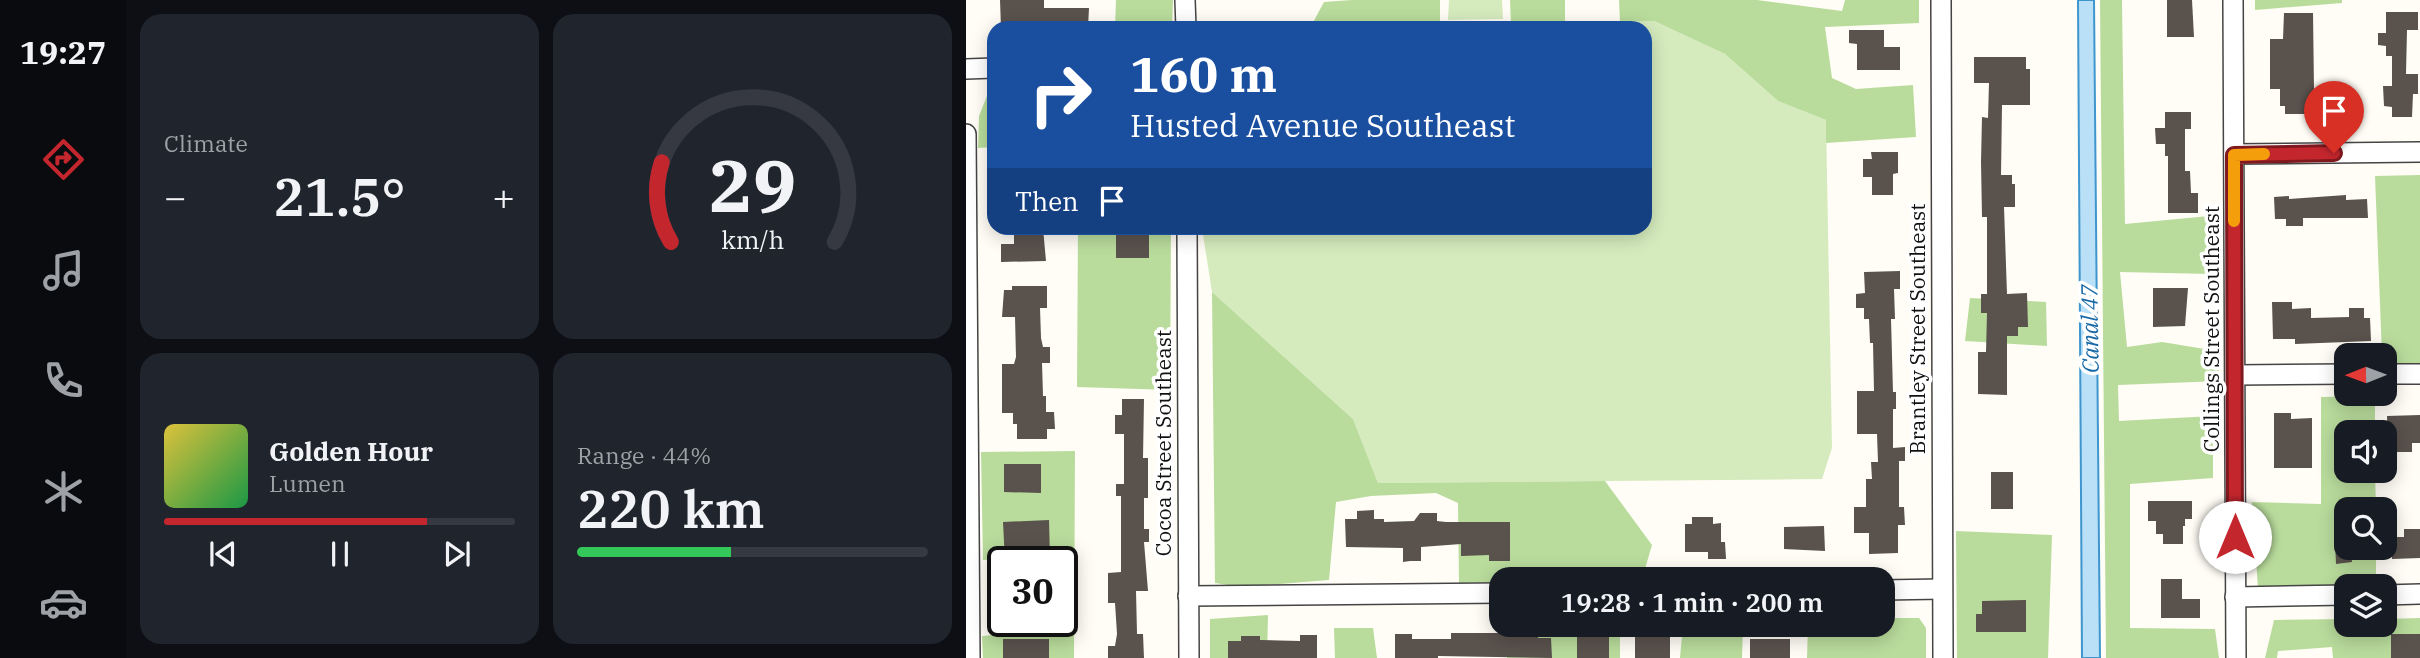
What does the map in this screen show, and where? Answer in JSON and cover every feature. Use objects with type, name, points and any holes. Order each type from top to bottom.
[{"type":"street","points":[[1185,0],[1186,21]]},
{"type":"street","name":"Brantley Street Southeast","points":[[1941,0],[1942,658]]},
{"type":"street","name":"Collings Street Southeast","points":[[2233,0],[2236,658]]},
{"type":"street","points":[[966,69],[987,68]]},
{"type":"street","points":[[966,134],[970,658]]},
{"type":"street","points":[[2234,155],[2420,152]]},
{"type":"street","name":"Cocoa Street Southeast","points":[[1187,235],[1189,658]]},
{"type":"street","points":[[2236,375],[2334,374]]},
{"type":"street","points":[[2398,374],[2420,374]]},
{"type":"street","points":[[1895,590],[1942,589]]},
{"type":"street","points":[[1188,596],[1489,593]]},
{"type":"street","points":[[2397,595],[2420,594]]},
{"type":"street","points":[[2235,597],[2334,595]]},
{"type":"green space","points":[[1116,0],[1173,0],[1172,21],[1115,21]]},
{"type":"green space","points":[[1440,0],[1440,21],[1314,21],[1324,2]]},
{"type":"green space","points":[[1449,0],[1502,0],[1503,19],[1448,20]]},
{"type":"green space","points":[[1510,0],[1565,0],[1565,21],[1511,21]]},
{"type":"green space","points":[[1619,0],[1757,0],[1842,11],[1845,0],[1919,0],[1919,23],[1825,27],[1832,78],[1856,89],[1913,85],[1916,137],[1826,143],[1826,120],[1778,101],[1725,54],[1654,21],[1620,21]]},
{"type":"green space","points":[[2100,0],[2122,0],[2125,224],[2209,216],[2212,274],[2120,272],[2127,347],[2162,342],[2217,351],[2220,381],[2118,385],[2119,421],[2213,416],[2213,478],[2130,484],[2130,628],[2215,629],[2219,658],[2106,658]]},
{"type":"green space","points":[[2255,0],[2342,0],[2342,3],[2255,10]]},
{"type":"green space","points":[[1652,21],[1725,54],[1778,101],[1826,120],[1832,448],[1822,479],[1378,483],[1353,419],[1212,292],[1203,235],[1652,235]]},
{"type":"green space","points":[[987,96],[987,147],[978,148],[979,116]]},
{"type":"green space","points":[[2420,175],[2420,365],[2398,365],[2398,343],[2382,343],[2375,176]]},
{"type":"green space","points":[[1078,235],[1171,235],[1170,390],[1077,387]]},
{"type":"green space","points":[[1212,292],[1353,419],[1378,483],[1605,481],[1652,545],[1646,567],[1489,567],[1489,582],[1459,583],[1458,503],[1436,493],[1371,496],[1336,502],[1329,580],[1240,587],[1215,583]]},
{"type":"green space","points":[[1970,298],[2046,302],[2047,346],[1965,341]]},
{"type":"green space","points":[[2321,397],[2334,397],[2334,406],[2375,406],[2375,420],[2334,420],[2334,483],[2375,483],[2376,497],[2334,497],[2334,560],[2376,560],[2376,574],[2334,574],[2334,587],[2258,588],[2252,502],[2321,504]]},
{"type":"green space","points":[[1075,451],[1075,546],[987,546],[987,560],[983,560],[981,452]]},
{"type":"green space","points":[[1956,531],[2052,535],[2048,658],[1957,658]]},
{"type":"green space","points":[[1268,615],[1267,658],[1210,658],[1210,619]]},
{"type":"green space","points":[[1895,618],[1919,618],[1926,628],[1926,658],[1807,658],[1808,637],[1895,637]]},
{"type":"green space","points":[[2420,618],[2420,658],[2333,658],[2332,647],[2278,651],[2277,658],[2265,658],[2274,620],[2334,619],[2334,637],[2397,637],[2397,619]]},
{"type":"green space","points":[[1334,628],[1373,628],[1377,658],[1335,658]]},
{"type":"green space","points":[[982,636],[1074,637],[1074,658],[983,658]]},
{"type":"green space","points":[[1508,637],[1620,637],[1620,658],[1507,658]]},
{"type":"green space","points":[[1682,637],[1743,637],[1742,658],[1680,658]]},
{"type":"water","name":"Canal 47","points":[[2078,0],[2094,0],[2100,658],[2082,658]]},
{"type":"building","points":[[1000,0],[1044,0],[1044,8],[1089,8],[1088,21],[1001,21]]},
{"type":"building","points":[[2167,0],[2192,0],[2194,37],[2167,37]]},
{"type":"building","points":[[2386,12],[2418,12],[2418,30],[2407,30],[2406,74],[2418,74],[2418,94],[2413,94],[2412,117],[2392,117],[2392,107],[2384,106],[2383,86],[2392,86],[2392,56],[2386,56],[2386,46],[2378,45],[2378,33],[2386,33]]},
{"type":"building","points":[[2284,13],[2313,13],[2314,89],[2322,89],[2322,104],[2314,105],[2315,114],[2285,114],[2285,106],[2280,106],[2280,89],[2270,89],[2270,39],[2283,39]]},
{"type":"building","points":[[1849,30],[1884,30],[1884,47],[1900,47],[1900,70],[1857,70],[1857,44],[1849,43]]},
{"type":"building","points":[[1974,57],[2026,57],[2026,69],[2030,69],[2030,105],[2002,105],[2001,175],[2012,175],[2012,184],[2015,184],[2015,207],[2004,207],[2007,294],[2027,293],[2028,327],[2018,327],[2018,336],[2007,336],[2007,395],[1978,394],[1978,352],[1986,352],[1987,313],[1981,313],[1981,294],[1987,294],[1987,217],[1982,217],[1981,162],[1982,117],[1988,118],[1989,83],[1974,83]]},
{"type":"building","points":[[2165,112],[2191,112],[2191,129],[2185,129],[2185,171],[2190,171],[2191,193],[2198,193],[2198,213],[2168,213],[2168,156],[2165,156],[2165,144],[2156,144],[2155,128],[2165,128]]},
{"type":"building","points":[[1871,152],[1898,152],[1898,173],[1893,174],[1893,195],[1872,195],[1872,177],[1863,177],[1863,159],[1872,159]]},
{"type":"building","points":[[2346,195],[2346,200],[2367,199],[2368,218],[2303,218],[2303,226],[2286,226],[2286,219],[2275,219],[2274,197],[2289,196],[2289,199]]},
{"type":"building","points":[[1014,235],[1044,235],[1046,261],[1001,262],[1001,244],[1014,244]]},
{"type":"building","points":[[1116,235],[1149,235],[1149,258],[1116,258]]},
{"type":"building","points":[[1900,271],[1900,289],[1894,289],[1895,319],[1891,319],[1893,392],[1896,392],[1893,448],[1905,447],[1905,461],[1899,461],[1899,507],[1904,507],[1905,525],[1898,525],[1898,553],[1869,554],[1869,533],[1854,533],[1854,507],[1866,507],[1866,479],[1872,479],[1871,462],[1878,462],[1877,434],[1857,434],[1857,391],[1874,391],[1873,343],[1870,343],[1869,319],[1864,319],[1864,308],[1856,308],[1856,294],[1865,293],[1864,272]]},
{"type":"building","points":[[1012,286],[1047,286],[1047,308],[1040,308],[1043,347],[1050,347],[1050,363],[1042,363],[1043,396],[1046,396],[1046,412],[1054,412],[1055,429],[1047,429],[1047,439],[1017,439],[1017,424],[1013,424],[1013,413],[1002,413],[1002,364],[1014,364],[1016,357],[1015,317],[1002,317],[1004,290],[1012,290]]},
{"type":"building","points":[[2153,288],[2188,288],[2185,326],[2153,327]]},
{"type":"building","points":[[2272,302],[2292,302],[2292,309],[2311,308],[2311,318],[2349,317],[2349,308],[2364,308],[2364,318],[2370,318],[2371,341],[2295,344],[2295,339],[2273,339]]},
{"type":"building","points":[[1122,399],[1144,399],[1143,458],[1148,458],[1148,498],[1144,498],[1144,529],[1149,529],[1149,542],[1144,542],[1148,591],[1136,591],[1137,634],[1143,634],[1144,658],[1108,658],[1108,646],[1115,646],[1117,634],[1115,603],[1108,603],[1108,573],[1121,572],[1121,496],[1116,496],[1116,484],[1124,484],[1124,434],[1115,434],[1115,415],[1122,415]]},
{"type":"building","points":[[2274,413],[2291,413],[2291,419],[2312,418],[2312,468],[2274,468]]},
{"type":"building","points":[[2420,415],[2420,443],[2412,443],[2412,452],[2397,452],[2397,420],[2387,420],[2387,416]]},
{"type":"building","points":[[1004,464],[1041,464],[1041,493],[1004,492]]},
{"type":"building","points":[[1991,472],[2013,472],[2013,509],[1991,509]]},
{"type":"building","points":[[2148,501],[2192,501],[2192,519],[2185,519],[2183,526],[2183,544],[2163,544],[2163,534],[2156,534],[2156,521],[2148,521]]},
{"type":"building","points":[[1374,510],[1374,519],[1384,519],[1384,522],[1414,521],[1420,513],[1437,513],[1437,521],[1510,522],[1510,561],[1489,561],[1489,555],[1461,556],[1461,544],[1421,547],[1421,561],[1403,562],[1403,548],[1346,547],[1345,519],[1357,519],[1357,511]]},
{"type":"building","points":[[1692,517],[1713,517],[1713,524],[1721,523],[1721,542],[1725,542],[1726,559],[1708,559],[1708,552],[1685,552],[1685,524],[1692,524]]},
{"type":"building","points":[[1049,520],[1050,546],[1004,546],[1003,522]]},
{"type":"building","points":[[1824,526],[1825,551],[1784,549],[1784,527]]},
{"type":"building","points":[[2404,529],[2420,529],[2420,558],[2397,559],[2397,537],[2404,537]]},
{"type":"building","points":[[2336,560],[2352,560],[2352,562],[2336,564]]},
{"type":"building","points":[[2161,579],[2182,579],[2182,599],[2200,599],[2200,618],[2161,618]]},
{"type":"building","points":[[2026,600],[2026,632],[1976,632],[1976,614],[1982,614],[1982,601]]},
{"type":"building","points":[[1451,633],[1551,638],[1552,658],[1395,658],[1395,634],[1412,634],[1412,639],[1451,639]]},
{"type":"building","points":[[2397,634],[2420,634],[2420,658],[2391,658],[2391,637],[2397,637]]},
{"type":"building","points":[[1300,635],[1317,635],[1317,658],[1228,658],[1228,641],[1241,641],[1241,636],[1260,636],[1260,640],[1300,641]]},
{"type":"building","points":[[1577,637],[1609,637],[1609,658],[1577,658]]},
{"type":"building","points":[[1635,637],[1670,637],[1670,658],[1635,658]]},
{"type":"building","points":[[1003,639],[1049,639],[1049,658],[1003,658]]},
{"type":"building","points":[[1750,639],[1790,639],[1790,658],[1750,658]]},
{"type":"slow traffic","points":[[2234,221],[2234,155],[2264,154]]},
{"type":"route","points":[[2235,537],[2234,155],[2334,153]]}]
